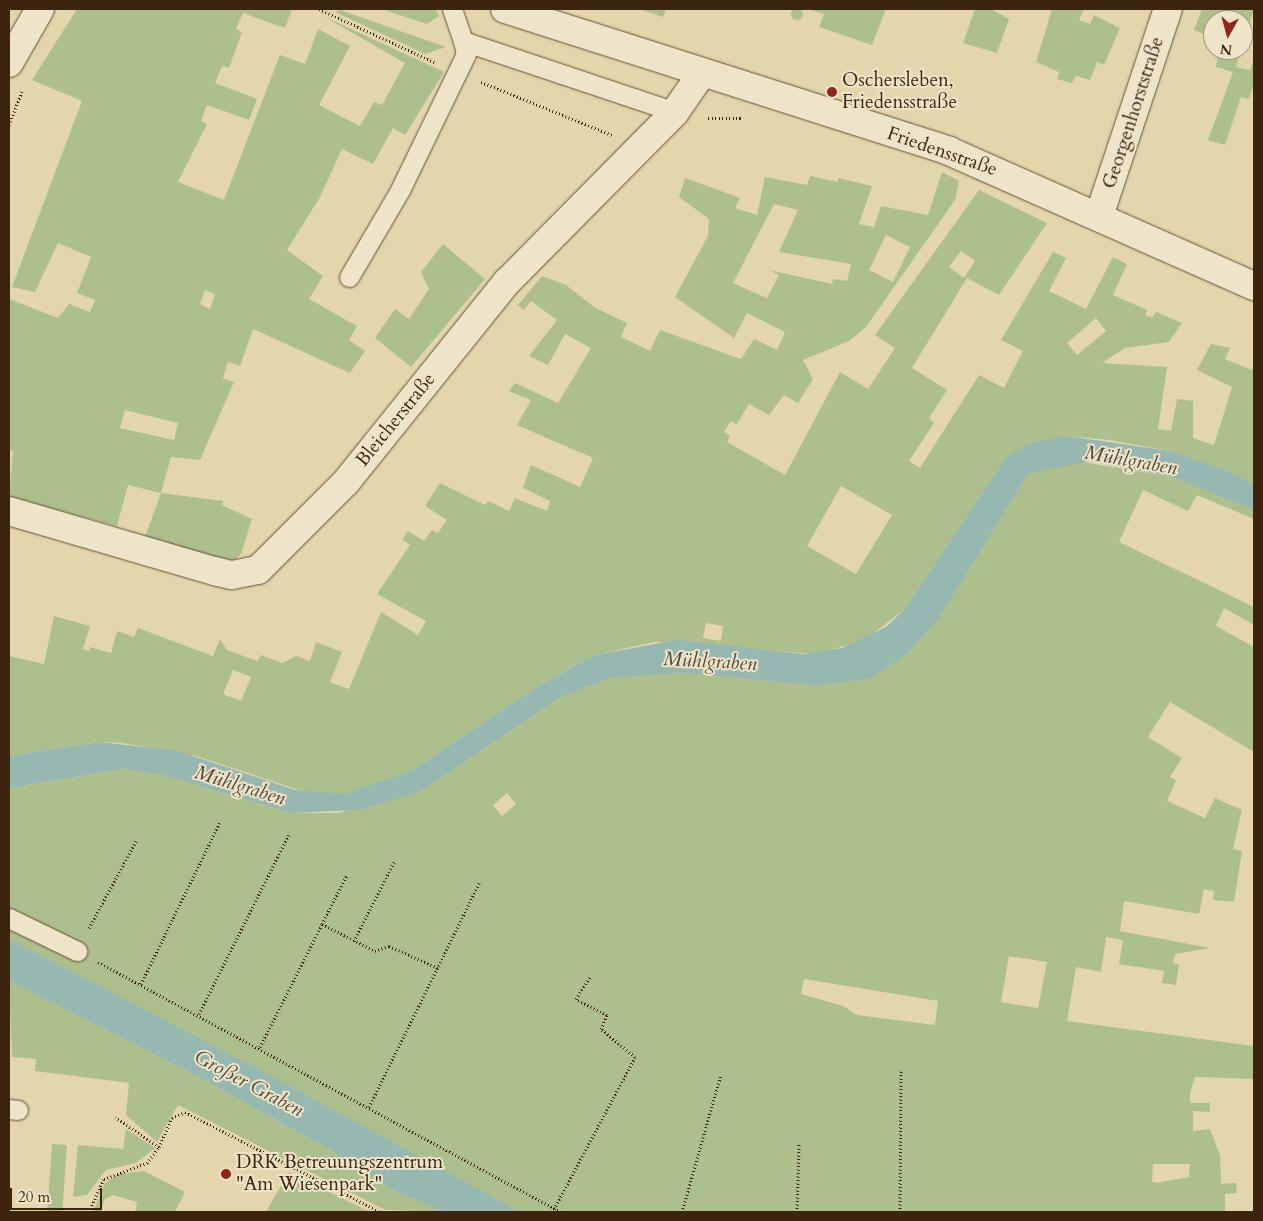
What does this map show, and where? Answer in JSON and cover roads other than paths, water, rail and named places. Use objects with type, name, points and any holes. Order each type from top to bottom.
[{"type":"street","points":[[9,62],[40,9]]},
{"type":"street","name":"Friedensstraße","points":[[505,9],[949,151],[1254,286]]},
{"type":"street","name":"Georgenhorststraße","points":[[1099,216],[1168,9]]},
{"type":"street","name":"Bleicherstraße","points":[[9,511],[214,571],[232,575],[258,570],[346,482],[507,282],[675,112],[702,73]]},
{"type":"lane","points":[[349,277],[396,199],[466,54],[452,9]]},
{"type":"lane","points":[[463,41],[675,112]]},
{"type":"lane","points":[[9,918],[77,951]]},
{"type":"water","name":"Mühlgraben","points":[[1067,436],[1170,451],[1222,469],[1254,484],[1254,510],[1172,477],[1089,461],[1028,474],[939,619],[905,656],[870,679],[817,686],[684,673],[612,678],[561,697],[420,792],[359,810],[291,813],[166,776],[123,769],[9,788],[9,756],[100,742],[178,751],[295,790],[345,794],[413,770],[537,687],[595,655],[677,640],[803,654],[842,648],[886,627],[904,610],[1007,456],[1031,443]]},
{"type":"water","name":"Großer Graben","points":[[9,939],[258,1069],[520,1212],[445,1212],[396,1192],[329,1149],[193,1074],[9,981]]},
{"type":"place","name":"Oschersleben, Friedensstraße","points":[[832,92]]},
{"type":"place","name":"DRK Betreuungszentrum \"Am Wiesenpark\"","points":[[226,1174]]}]
